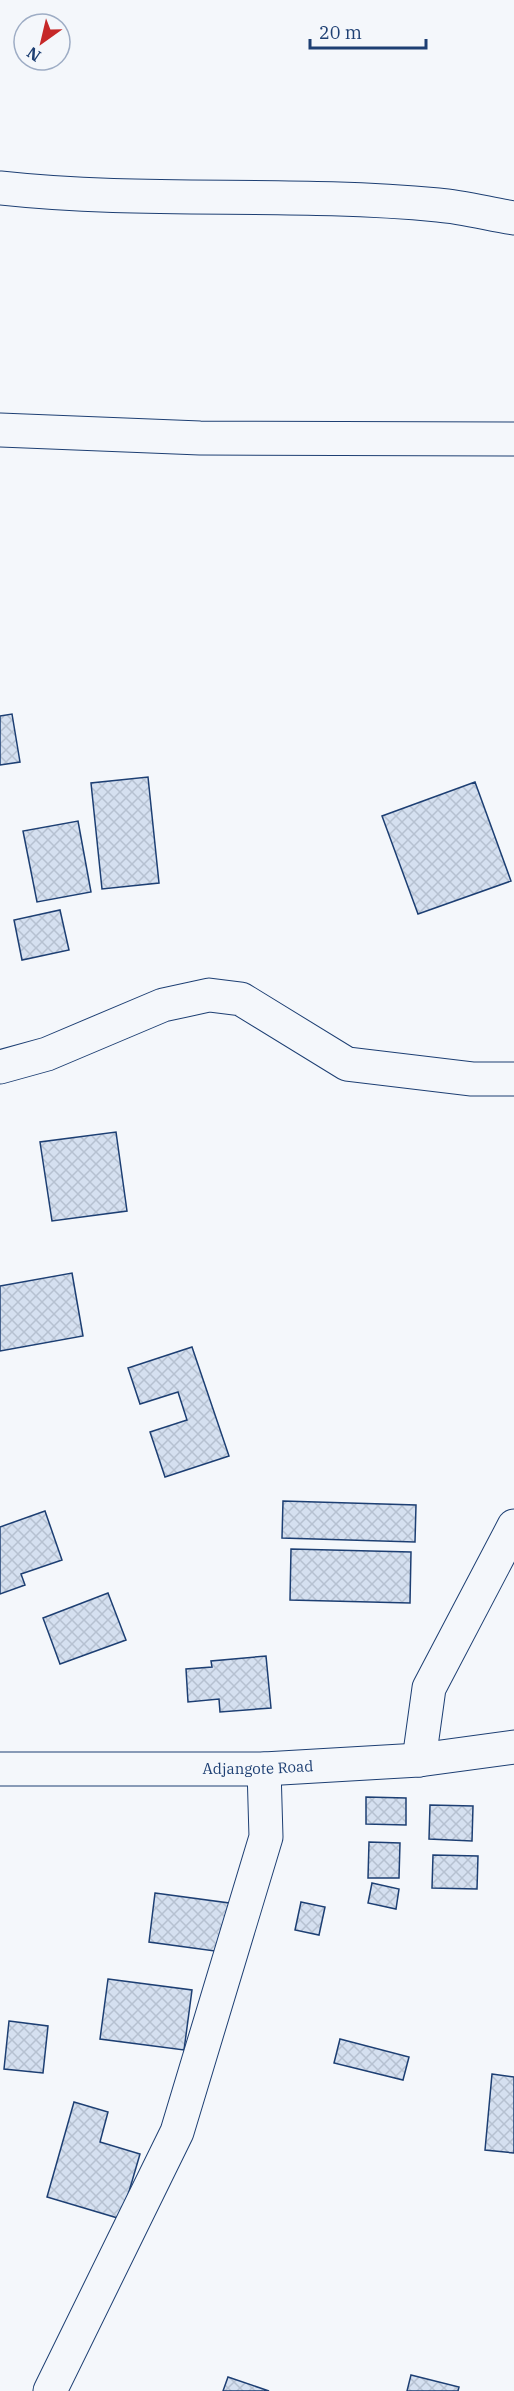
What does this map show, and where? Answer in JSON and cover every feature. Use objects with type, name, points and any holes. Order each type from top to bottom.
[{"type":"street","points":[[0,188],[99,196],[233,196],[438,205],[514,218]]},
{"type":"street","points":[[0,430],[200,438],[514,440]]},
{"type":"street","points":[[0,1067],[47,1054],[163,1005],[209,995],[241,999],[347,1064],[472,1079],[514,1079]]},
{"type":"street","points":[[419,1760],[429,1688],[514,1526]]},
{"type":"street","name":"Adjangote Road","points":[[0,1769],[264,1768],[419,1760],[514,1747]]},
{"type":"street","points":[[50,2391],[177,2132],[266,1838],[264,1768]]},
{"type":"building","points":[[12,714],[20,762],[0,765],[0,716]]},
{"type":"building","points":[[148,777],[159,883],[102,889],[91,783]]},
{"type":"building","points":[[475,782],[511,881],[418,914],[382,816]]},
{"type":"building","points":[[78,821],[91,892],[37,902],[23,831]]},
{"type":"building","points":[[60,910],[69,950],[22,960],[14,920]]},
{"type":"building","points":[[116,1132],[127,1211],[52,1221],[40,1142]]},
{"type":"building","points":[[72,1273],[83,1336],[0,1351],[0,1286]]},
{"type":"building","points":[[192,1347],[229,1456],[165,1477],[150,1432],[187,1420],[178,1392],[140,1404],[128,1368]]},
{"type":"building","points":[[283,1501],[416,1505],[415,1542],[282,1538]]},
{"type":"building","points":[[45,1511],[62,1560],[21,1574],[25,1585],[0,1594],[0,1527]]},
{"type":"building","points":[[291,1549],[411,1552],[410,1603],[290,1600]]},
{"type":"building","points":[[108,1593],[126,1640],[60,1664],[43,1618]]},
{"type":"building","points":[[266,1656],[271,1708],[220,1712],[219,1699],[188,1702],[186,1669],[212,1667],[211,1661]]},
{"type":"building","points":[[366,1797],[406,1798],[406,1825],[366,1824]]},
{"type":"building","points":[[430,1805],[473,1806],[472,1841],[429,1839]]},
{"type":"building","points":[[369,1842],[400,1843],[399,1878],[368,1878]]},
{"type":"building","points":[[433,1855],[478,1856],[477,1889],[432,1888]]},
{"type":"building","points":[[372,1883],[399,1889],[396,1909],[368,1903]]},
{"type":"building","points":[[155,1893],[229,1903],[222,1952],[149,1942]]},
{"type":"building","points":[[301,1902],[325,1907],[319,1935],[295,1930]]},
{"type":"building","points":[[108,1979],[192,1990],[184,2050],[100,2039]]},
{"type":"building","points":[[9,2021],[48,2026],[43,2073],[4,2069]]},
{"type":"building","points":[[340,2039],[409,2057],[403,2080],[334,2063]]},
{"type":"building","points":[[492,2074],[514,2077],[514,2153],[485,2150]]},
{"type":"building","points":[[74,2102],[108,2112],[100,2142],[140,2154],[121,2219],[47,2197]]},
{"type":"building","points":[[411,2375],[459,2387],[458,2391],[407,2391]]},
{"type":"building","points":[[228,2377],[269,2391],[223,2391]]}]
